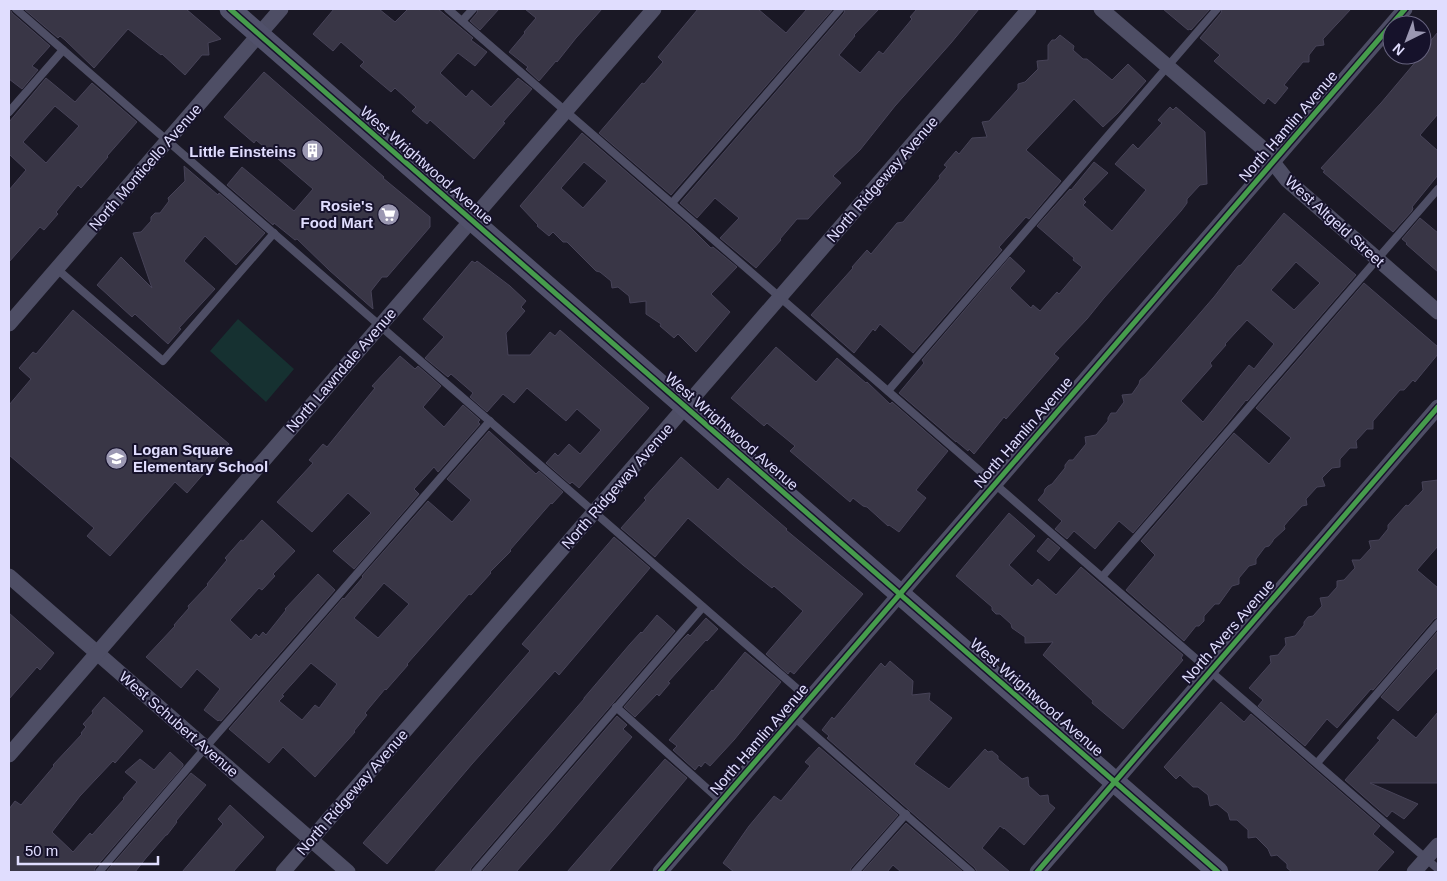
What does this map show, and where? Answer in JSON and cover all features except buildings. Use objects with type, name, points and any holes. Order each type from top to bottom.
[{"type":"street","name":"West Wrightwood Avenue","points":[[230,9],[1218,872]]},
{"type":"street","name":"North Monticello Avenue","points":[[9,324],[281,9]]},
{"type":"street","name":"North Lawndale Avenue","points":[[9,755],[654,9]]},
{"type":"street","name":"North Ridgeway Avenue","points":[[283,872],[1030,9]]},
{"type":"street","name":"West Altgeld Street","points":[[1101,9],[1260,146],[1287,180],[1438,312]]},
{"type":"street","name":"North Hamlin Avenue","points":[[660,872],[1405,9]]},
{"type":"street","name":"North Avers Avenue","points":[[1037,872],[1438,407]]},
{"type":"street","name":"West Schubert Avenue","points":[[9,576],[348,872]]},
{"type":"street","points":[[1414,872],[1438,845]]},
{"type":"lane","points":[[16,9],[809,700]]},
{"type":"lane","points":[[448,9],[1438,869]]},
{"type":"lane","points":[[462,21],[473,9]]},
{"type":"lane","points":[[672,203],[840,9]]},
{"type":"lane","points":[[888,391],[1217,9]]},
{"type":"lane","points":[[9,112],[63,50]]},
{"type":"lane","points":[[1102,577],[1438,189]]},
{"type":"lane","points":[[57,268],[164,361],[274,233]]},
{"type":"lane","points":[[100,872],[205,748],[490,421]]},
{"type":"lane","points":[[474,872],[703,607]]},
{"type":"lane","points":[[1317,763],[1438,623]]},
{"type":"lane","points":[[616,708],[721,801]]},
{"type":"lane","points":[[794,717],[971,872]]},
{"type":"lane","points":[[855,872],[906,814]]},
{"type":"green space","points":[[238,319],[294,369],[266,402],[210,351]]},
{"type":"cycle path","points":[[230,9],[1218,872]]},
{"type":"cycle path","points":[[660,872],[1405,9]]},
{"type":"cycle path","points":[[1037,872],[1438,407]]},
{"type":"place","name":"Little Einsteins","points":[[312,151]]},
{"type":"place","name":"Rosie's Food Mart","points":[[389,214]]},
{"type":"place","name":"Logan Square Elementary School","points":[[117,458]]}]
